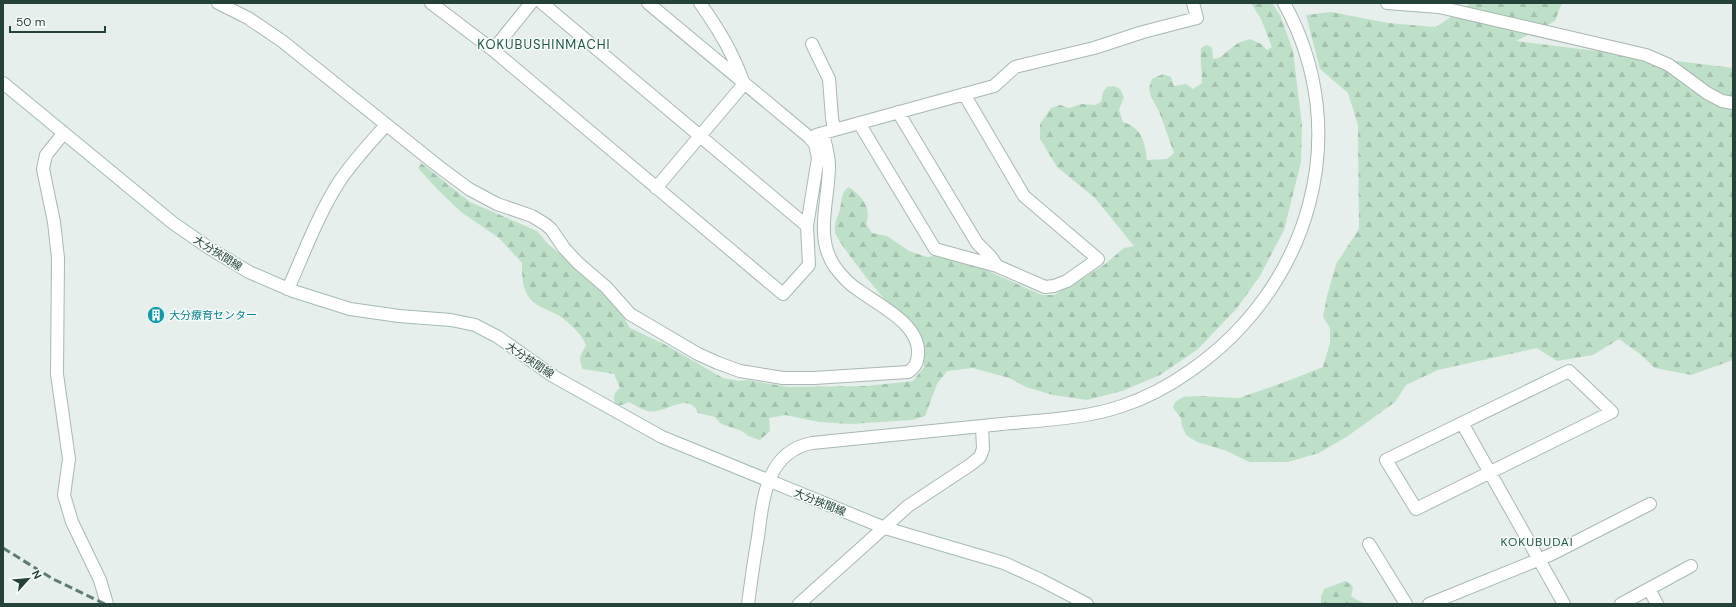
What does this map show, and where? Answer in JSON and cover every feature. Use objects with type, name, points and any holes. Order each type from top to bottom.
[{"type":"street","points":[[218,3],[248,18],[282,41],[438,166],[481,196],[496,204],[532,216],[545,224],[551,229],[564,248],[578,263],[606,287],[630,314],[708,359],[740,371],[783,378],[821,378],[908,372],[913,369],[918,360],[918,343],[912,332],[897,318],[847,281],[835,267],[827,252],[824,232],[825,199],[829,166],[829,131],[832,118],[829,79],[812,44]]},
{"type":"street","points":[[431,3],[493,50],[783,294],[809,265],[807,226],[818,158],[816,144],[648,3]]},
{"type":"street","points":[[493,50],[531,3]]},
{"type":"street","points":[[542,3],[807,226]]},
{"type":"street","points":[[700,3],[719,30],[734,57],[744,84]]},
{"type":"street","points":[[809,137],[994,86],[1016,67],[1094,48],[1143,32],[1197,18],[1193,3]]},
{"type":"street","points":[[748,604],[763,504],[769,481],[775,468],[792,450],[805,444],[1094,414],[1122,406],[1150,395],[1180,378],[1212,354],[1244,323],[1268,294],[1283,270],[1301,232],[1311,198],[1317,154],[1318,122],[1311,75],[1298,34],[1284,3]]},
{"type":"street","points":[[1386,3],[1440,5],[1646,55],[1669,65],[1707,93],[1733,103]]},
{"type":"street","name":"大分挾間線","points":[[3,83],[63,134],[162,214],[195,239],[249,272],[288,290],[350,309],[399,316],[451,320],[475,325],[498,337],[554,376],[647,430],[885,528],[1004,563],[1087,604]]},
{"type":"street","points":[[656,188],[744,84]]},
{"type":"street","points":[[859,123],[935,249],[997,266],[1045,287],[1054,286],[1067,281],[1098,259],[1024,196],[964,94]]},
{"type":"street","points":[[898,112],[977,243],[992,257],[997,266]]},
{"type":"street","points":[[288,290],[333,191],[357,158],[386,125]]},
{"type":"street","points":[[63,134],[46,155],[43,169],[54,222],[58,258],[57,374],[69,459],[64,495],[72,522],[100,580],[106,604]]},
{"type":"street","points":[[1569,371],[1612,412],[1490,472],[1416,509],[1386,460],[1569,371]]},
{"type":"street","points":[[1462,423],[1564,604]]},
{"type":"street","points":[[799,604],[827,577],[885,528],[908,506],[970,465],[982,455],[982,426]]},
{"type":"street","points":[[1430,604],[1539,560],[1650,504]]},
{"type":"street","points":[[1369,544],[1406,604]]},
{"type":"street","points":[[1621,604],[1691,566]]},
{"type":"street","points":[[1648,589],[1657,604]]},
{"type":"green space","points":[[1251,3],[1272,3],[1280,15],[1293,51],[1302,126],[1301,162],[1284,230],[1260,276],[1237,308],[1198,349],[1160,375],[1122,391],[1087,400],[1053,395],[1026,387],[1009,378],[973,368],[947,371],[937,384],[925,416],[912,420],[850,424],[819,422],[785,415],[769,418],[770,431],[760,440],[748,436],[742,431],[721,424],[715,417],[698,413],[694,406],[688,404],[682,403],[654,411],[643,410],[629,402],[622,405],[616,405],[614,395],[620,388],[614,374],[583,369],[580,359],[586,345],[584,341],[574,328],[565,320],[537,305],[531,299],[523,285],[522,263],[499,238],[461,212],[418,168],[421,163],[470,202],[537,231],[548,244],[588,277],[616,305],[630,328],[664,344],[723,378],[739,381],[747,380],[789,387],[866,386],[913,381],[924,367],[920,334],[912,322],[890,305],[877,291],[838,238],[835,228],[844,191],[849,187],[865,203],[868,212],[866,224],[872,233],[887,236],[909,251],[927,257],[942,255],[970,263],[1042,295],[1054,295],[1104,265],[1124,248],[1134,246],[1095,198],[1057,167],[1040,139],[1040,124],[1051,108],[1060,105],[1069,108],[1081,104],[1095,105],[1101,102],[1103,92],[1107,87],[1114,86],[1120,89],[1124,97],[1119,110],[1123,122],[1134,128],[1141,136],[1144,142],[1147,160],[1167,159],[1174,153],[1159,111],[1151,97],[1149,88],[1152,79],[1163,74],[1171,77],[1174,86],[1186,84],[1193,89],[1202,83],[1201,48],[1206,45],[1212,47],[1213,59],[1219,58],[1238,43],[1250,39],[1261,44],[1267,50],[1272,47],[1261,19]]},
{"type":"green space","points":[[1471,3],[1562,3],[1555,21],[1516,41],[1733,68],[1733,360],[1691,375],[1655,368],[1640,354],[1619,339],[1593,355],[1557,361],[1537,348],[1438,370],[1406,385],[1395,402],[1348,436],[1319,453],[1288,462],[1249,462],[1227,451],[1197,442],[1186,435],[1182,426],[1181,418],[1173,408],[1175,402],[1183,397],[1197,396],[1239,398],[1285,382],[1323,367],[1330,343],[1330,328],[1323,317],[1327,296],[1336,264],[1359,229],[1358,125],[1348,93],[1320,69],[1306,15],[1331,12],[1388,23],[1436,27]]},
{"type":"green space","points":[[1345,581],[1351,584],[1353,588],[1351,596],[1366,604],[1321,604],[1321,596],[1324,589]]},
{"type":"railway","points":[[3,548],[53,579],[105,604]]},
{"type":"place","name":"大分療育センター","points":[[156,315]]},
{"type":"district","name":"KOKUBUSHINMACHI","points":[[544,44]]},
{"type":"district","name":"KOKUBUDAI","points":[[1537,542]]}]
